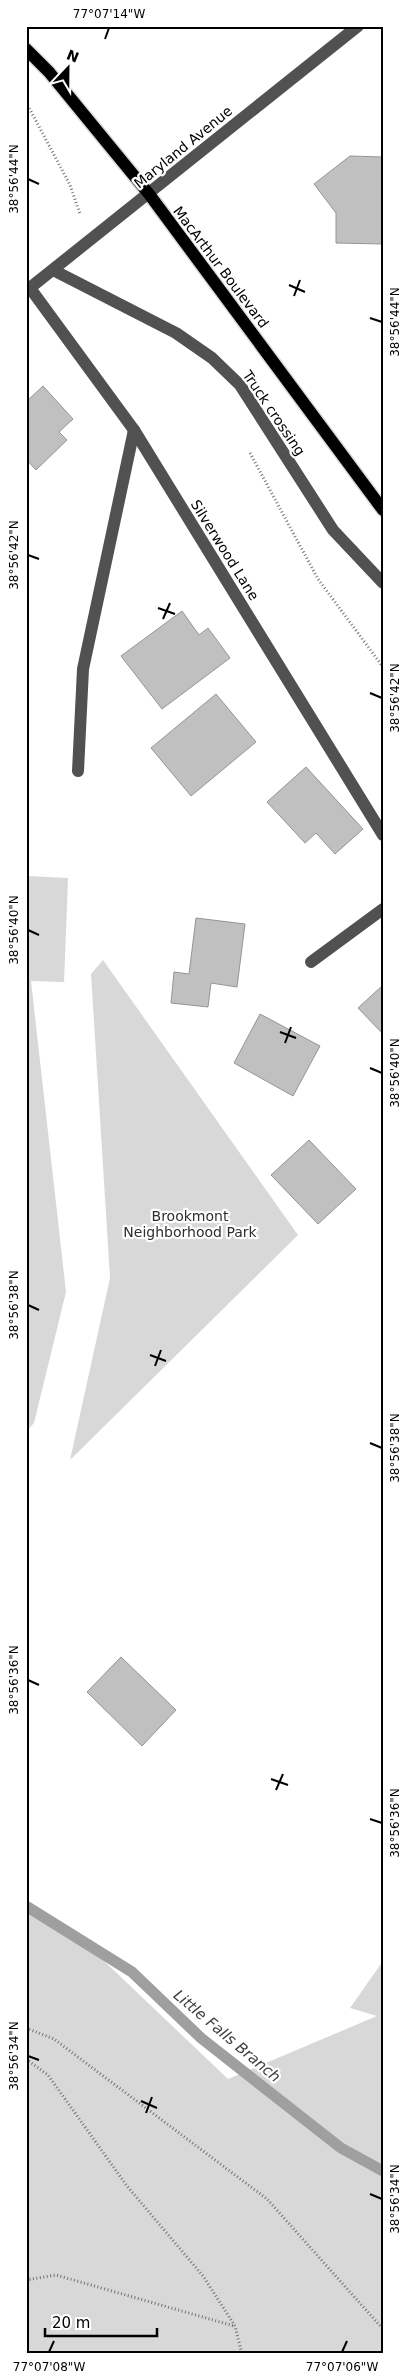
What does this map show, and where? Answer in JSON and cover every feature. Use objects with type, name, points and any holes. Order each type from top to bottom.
[{"type":"main road","name":"MacArthur Boulevard","points":[[26,50],[49,72],[149,194],[383,510]]},
{"type":"street","name":"Maryland Avenue","points":[[28,290],[358,26]]},
{"type":"street","name":"Truck crossing","points":[[52,270],[176,333],[212,358],[240,385],[333,530],[383,583]]},
{"type":"street","name":"Silverwood Lane","points":[[28,290],[134,430],[383,835]]},
{"type":"street","points":[[78,771],[83,670],[134,430]]},
{"type":"street","points":[[311,962],[383,909]]},
{"type":"path","points":[[26,102],[70,185],[89,241]]},
{"type":"path","points":[[248,451],[318,579],[383,667]]},
{"type":"path","points":[[26,2028],[54,2039],[267,2199],[383,2329]]},
{"type":"path","points":[[26,2059],[48,2075],[127,2186],[203,2276],[235,2326],[242,2354]]},
{"type":"path","points":[[26,2280],[56,2275],[235,2326]]},
{"type":"green space","points":[[26,876],[68,878],[64,982],[31,981],[66,1292],[34,1423],[26,1432]]},
{"type":"green space","name":"Brookmont Neighborhood Park","points":[[103,960],[298,1235],[70,1460],[110,1278],[91,974]]},
{"type":"green space","points":[[26,1901],[82,1940],[228,2079],[377,2016],[350,2008],[383,1961],[383,2354],[26,2354]]},
{"type":"building","points":[[350,156],[383,157],[383,244],[336,243],[336,213],[314,184]]},
{"type":"building","points":[[43,386],[73,419],[59,432],[67,440],[36,470],[26,459],[26,402]]},
{"type":"building","points":[[182,611],[199,635],[208,628],[230,658],[162,709],[121,656]]},
{"type":"building","points":[[216,694],[256,742],[191,796],[151,748]]},
{"type":"building","points":[[306,767],[363,829],[335,854],[316,833],[305,843],[267,802]]},
{"type":"building","points":[[196,918],[245,924],[237,987],[211,983],[208,1007],[171,1003],[174,972],[189,974]]},
{"type":"building","points":[[383,985],[383,1034],[358,1008]]},
{"type":"building","points":[[260,1014],[320,1046],[293,1096],[234,1063]]},
{"type":"building","points":[[309,1140],[356,1189],[318,1224],[271,1175]]},
{"type":"building","points":[[121,1657],[176,1710],[142,1746],[87,1692]]},
{"type":"waterway","name":"Little Falls Branch","points":[[26,1906],[132,1972],[201,2038],[341,2148],[383,2171]]}]
